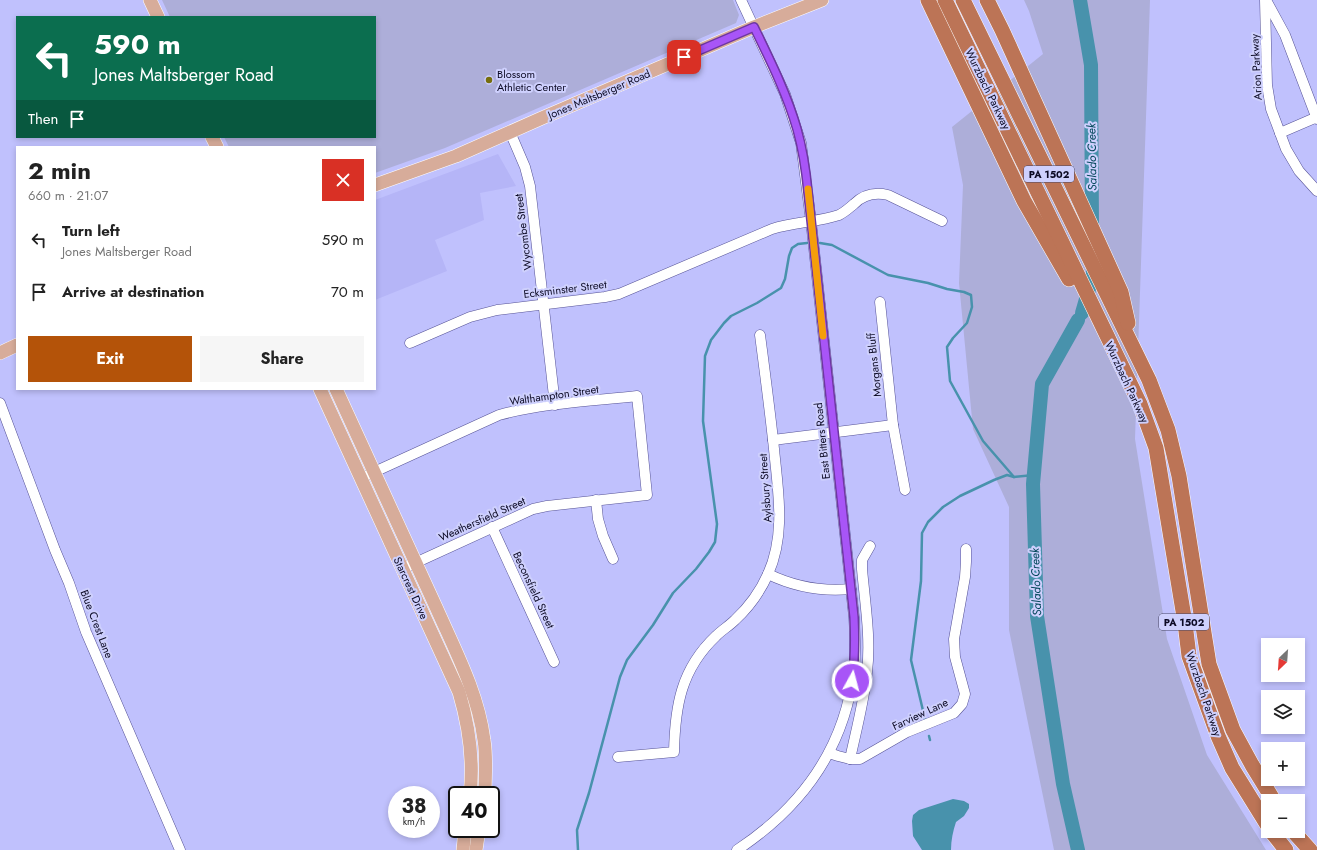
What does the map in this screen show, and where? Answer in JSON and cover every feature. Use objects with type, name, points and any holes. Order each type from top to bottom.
[{"type":"highway","points":[[928,0],[1024,201],[1081,299],[1109,342]]},
{"type":"highway","name":"Wurzbach Parkway","points":[[945,0],[1140,404],[1156,448],[1189,656],[1218,736],[1232,768],[1261,815]]},
{"type":"highway","name":"Wurzbach Parkway","points":[[963,0],[1149,380],[1168,430],[1179,476],[1209,664],[1233,730],[1270,794]]},
{"type":"highway","points":[[987,0],[1121,292],[1134,349]]},
{"type":"highway","points":[[1277,838],[1286,850]]},
{"type":"highway","points":[[1299,838],[1310,850]]},
{"type":"main road","points":[[150,0],[158,16]]},
{"type":"main road","name":"Jones Maltsberger Road","points":[[376,185],[456,156],[754,27],[822,0]]},
{"type":"main road","points":[[0,353],[16,345]]},
{"type":"main road","name":"Starcrest Drive","points":[[320,390],[456,685],[465,713],[470,738],[471,786]]},
{"type":"main road","name":"Starcrest Drive","points":[[336,390],[416,562],[473,691],[483,736],[486,766],[485,786]]},
{"type":"main road","points":[[470,738],[483,736]]},
{"type":"main road","points":[[464,850],[465,838]]},
{"type":"main road","points":[[476,850],[478,838]]},
{"type":"street","name":"East Bitters Road","points":[[737,850],[757,836],[790,807],[809,784],[830,753],[844,719],[850,694],[854,668],[855,643],[851,590],[811,221],[801,143],[785,94],[741,0]]},
{"type":"street","name":"Arion Parkway","points":[[1266,0],[1285,35],[1317,118]]},
{"type":"street","name":"Arion Parkway","points":[[1266,0],[1267,85],[1271,109],[1286,149],[1299,171],[1317,191]]},
{"type":"street","points":[[1280,133],[1317,118]]},
{"type":"street","name":"Wycombe Street","points":[[510,132],[530,186],[555,405]]},
{"type":"street","name":"Ecksminster Street","points":[[410,343],[470,317],[497,310],[619,294],[772,228],[786,224],[811,221],[838,215],[844,212],[859,199],[870,195],[882,193],[896,198],[942,221]]},
{"type":"street","name":"Morgans Bluff","points":[[880,302],[893,426],[905,490]]},
{"type":"street","name":"Aylsbury Street","points":[[618,757],[674,752],[674,725],[676,711],[690,670],[706,646],[735,620],[750,604],[762,587],[778,546],[780,517],[773,440],[760,335]]},
{"type":"street","name":"Walthampton Street","points":[[361,478],[499,415],[516,410],[637,396],[647,495]]},
{"type":"street","name":"Blue Crest Lane","points":[[0,403],[55,550],[69,583],[86,632],[180,850]]},
{"type":"street","points":[[773,440],[893,426]]},
{"type":"street","name":"Weathersfield Street","points":[[402,569],[533,509],[596,500],[647,495]]},
{"type":"street","points":[[596,500],[598,519],[603,536],[614,559]]},
{"type":"street","name":"Beconsfield Street","points":[[492,527],[554,662]]},
{"type":"street","points":[[830,753],[850,759],[863,699],[869,644],[862,560],[870,546]]},
{"type":"street","name":"Farview Lane","points":[[850,759],[860,759],[907,732],[954,713],[962,704],[965,694],[956,666],[954,643],[965,577],[966,549]]},
{"type":"street","points":[[768,574],[809,588],[823,590],[851,590]]},
{"type":"shaded area","name":"Blossom Athletic Center","points":[[162,0],[733,0],[739,15],[736,23],[445,148],[376,173],[376,146],[228,146],[224,138],[376,138],[376,16],[170,16]]},
{"type":"shaded area","points":[[1024,0],[1150,0],[1135,439],[1167,639],[1207,755],[1266,850],[1054,850],[1009,630],[1009,507],[973,429],[959,283],[963,185],[952,127],[1043,54]]},
{"type":"shaded area","points":[[498,154],[516,186],[480,193],[484,220],[435,240],[447,271],[376,300],[376,200]]},
{"type":"shaded area","points":[[953,799],[964,801],[969,804],[969,808],[964,816],[956,822],[952,836],[951,850],[922,850],[913,836],[913,815],[919,810]]},
{"type":"waterway","name":"Salado Creek","points":[[1080,0],[1091,65],[1092,228]]},
{"type":"waterway","points":[[578,850],[577,830],[589,793],[620,677],[627,660],[653,625],[673,593],[696,569],[715,542],[717,524],[703,421],[705,356],[711,340],[731,316],[757,303],[781,288],[785,279],[792,248],[798,244],[807,243]]},
{"type":"waterway","points":[[820,243],[832,245],[888,275],[928,283],[971,295],[972,307],[967,323],[947,347],[950,381],[983,441],[1014,477]]},
{"type":"waterway","name":"Salado Creek","points":[[1082,313],[1093,275],[1093,261]]},
{"type":"waterway","name":"Salado Creek","points":[[1078,320],[1042,384],[1033,484],[1037,616],[1063,784],[1078,850]]},
{"type":"waterway","points":[[925,719],[911,660],[921,581],[922,533],[928,522],[943,507],[960,496],[1007,475],[1014,477],[1034,475]]},
{"type":"waterway","points":[[929,736],[930,740]]},
{"type":"slow traffic","points":[[808,189],[823,336]]},
{"type":"place","name":"Blossom Athletic Center","points":[[489,80]]},
{"type":"route","points":[[684,57],[754,27],[785,94],[797,127],[801,143],[808,192],[854,617],[855,643],[852,681]]}]
